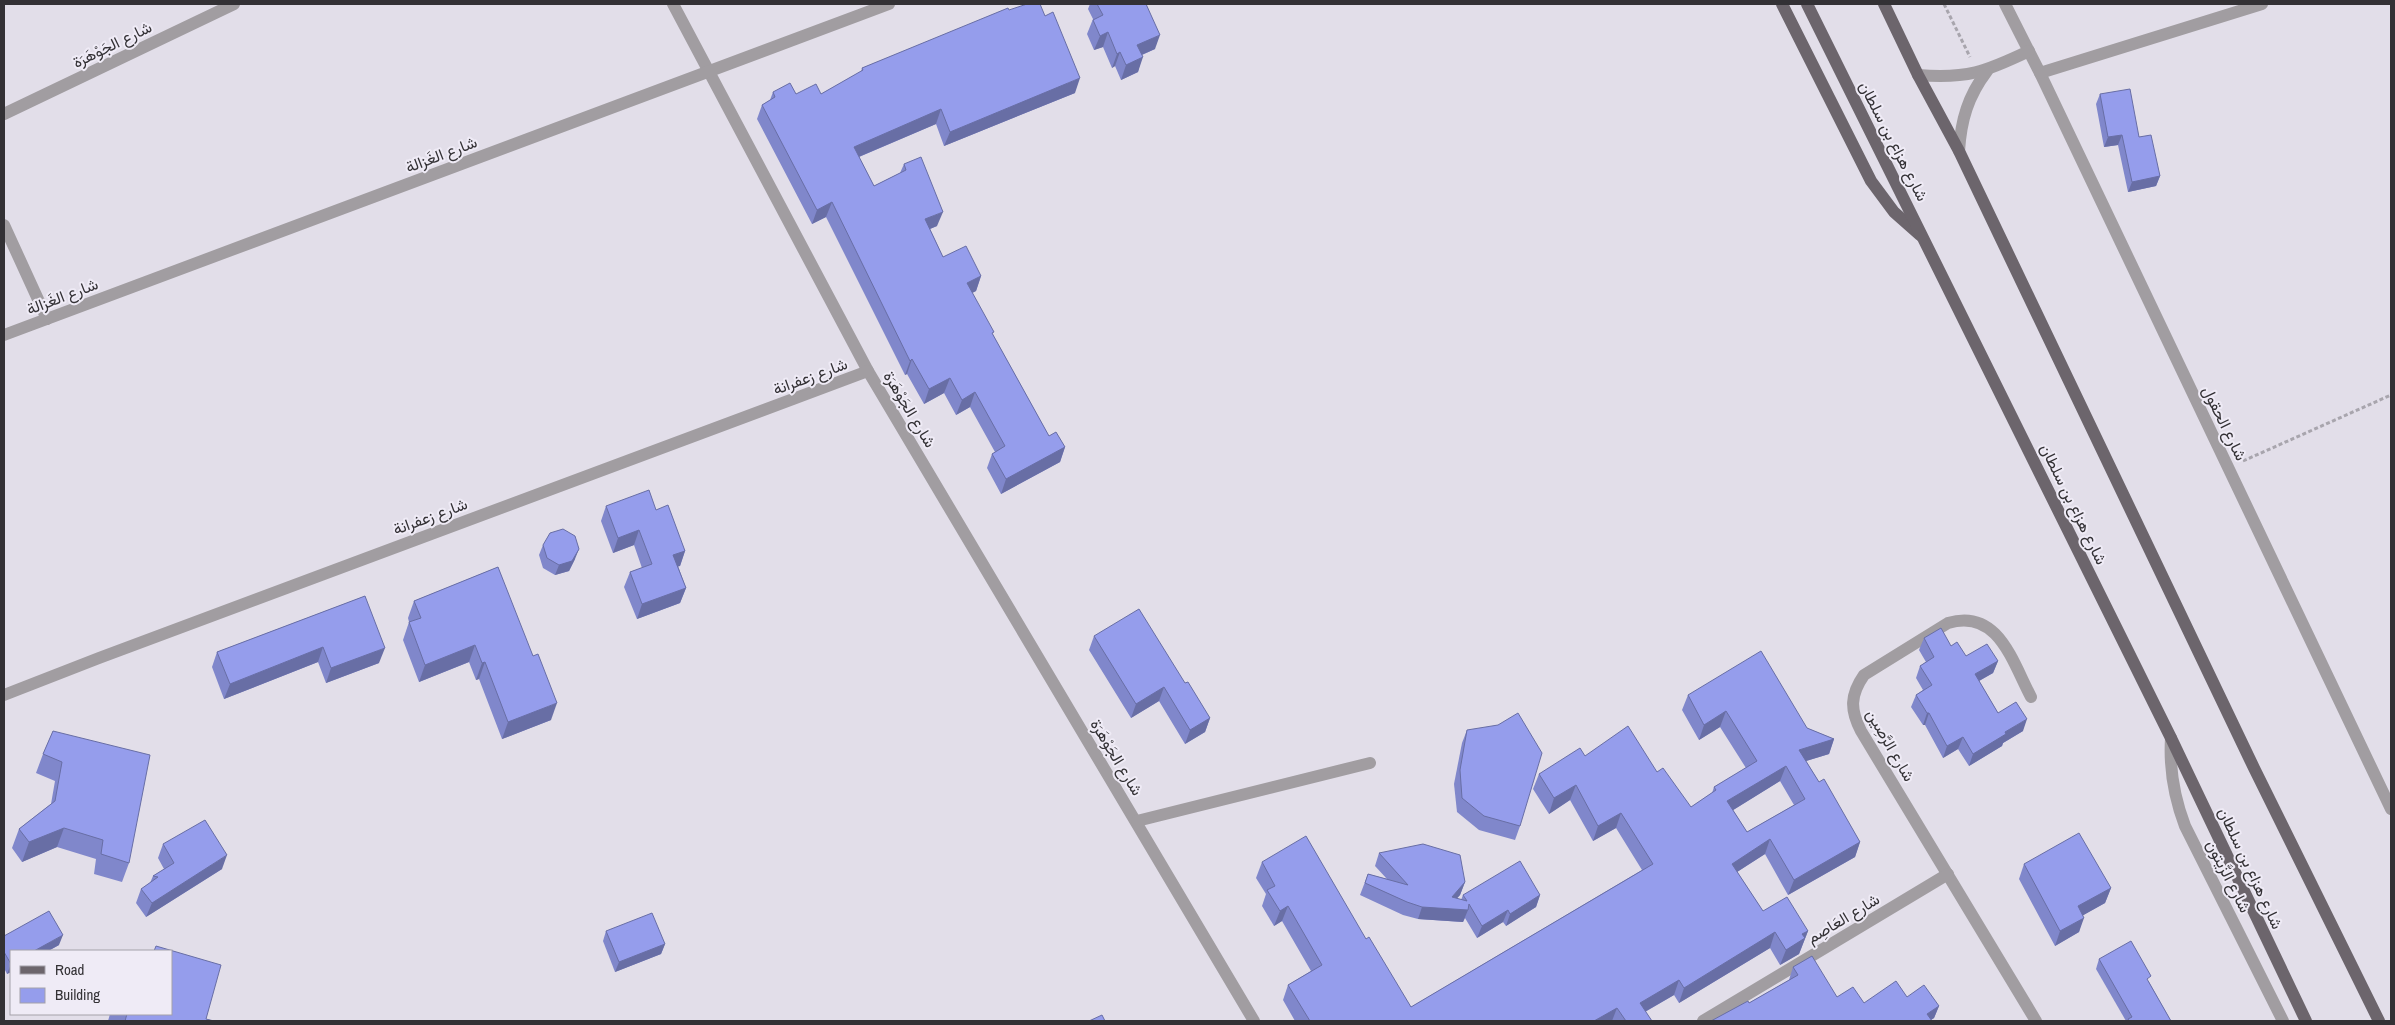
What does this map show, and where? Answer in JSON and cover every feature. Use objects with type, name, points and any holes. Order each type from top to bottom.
[{"type":"main road","points":[[1782,4],[1871,181],[1894,212],[1924,238]]},
{"type":"main road","name":"شارع هزاع بن سلطان","points":[[1807,4],[2171,738],[2306,1021]]},
{"type":"main road","points":[[1884,4],[1918,75],[1959,151],[2254,768],[2379,1021]]},
{"type":"street","name":"شارع الجَوْهَرَة","points":[[4,114],[234,4]]},
{"type":"street","name":"شارع الجَوْهَرَة","points":[[673,4],[868,371],[1137,821],[1254,1021]]},
{"type":"street","name":"شارع الغَزالة","points":[[4,335],[889,4]]},
{"type":"street","name":"شارع الحقول","points":[[2005,4],[2040,73],[2391,808]]},
{"type":"street","points":[[2040,73],[2262,4]]},
{"type":"street","points":[[1918,75],[1946,76],[1982,72],[2029,51]]},
{"type":"street","points":[[1959,151],[1960,129],[1965,108],[1982,72]]},
{"type":"street","points":[[4,225],[46,319]]},
{"type":"street","name":"شارع زعفرانة","points":[[4,695],[117,651],[868,371]]},
{"type":"street","name":"شارع الرَّصِين","points":[[2030,697],[1998,635],[1987,626],[1975,620],[1961,620],[1948,624],[1864,675],[1855,688],[1852,703],[1854,718],[2036,1021]]},
{"type":"street","name":"شارع الزَّيتون","points":[[2171,738],[2172,783],[2177,805],[2185,826],[2284,1021]]},
{"type":"street","name":"شارع الجَوْهَرَة","points":[[1137,821],[1370,764]]},
{"type":"street","name":"شارع العَاصِم","points":[[1702,1021],[1948,874]]},
{"type":"path","points":[[1944,4],[1982,72]]},
{"type":"path","points":[[2228,468],[2391,395]]},
{"type":"building","points":[[1027,4],[1040,4],[1045,16],[1053,12],[1080,78],[950,132],[941,109],[854,147],[874,186],[906,170],[904,164],[921,157],[943,212],[925,219],[943,257],[966,246],[981,276],[967,283],[994,332],[992,333],[1049,436],[1056,432],[1065,447],[1006,479],[992,454],[1005,446],[975,392],[962,400],[950,378],[929,389],[912,359],[910,361],[832,202],[817,210],[762,105],[775,97],[773,92],[790,83],[796,94],[816,84],[821,94],[863,70],[862,68],[1008,8],[1009,10]]},
{"type":"building","points":[[1097,4],[1146,4],[1160,35],[1137,45],[1143,57],[1126,65],[1120,52],[1117,54],[1108,32],[1100,36],[1093,20],[1103,15]]},
{"type":"building","points":[[2130,89],[2139,137],[2151,135],[2160,176],[2132,182],[2122,135],[2108,137],[2100,94]]},
{"type":"building","points":[[649,490],[656,510],[668,505],[685,551],[673,555],[686,588],[642,604],[630,572],[652,564],[639,530],[618,538],[606,506]]},
{"type":"building","points":[[563,529],[575,536],[579,549],[572,561],[559,565],[547,558],[543,545],[550,533]]},
{"type":"building","points":[[498,567],[533,656],[538,654],[557,703],[508,722],[485,662],[482,663],[475,645],[425,665],[409,622],[421,618],[414,601]]},
{"type":"building","points":[[365,596],[385,648],[331,668],[323,647],[230,684],[217,652]]},
{"type":"building","points":[[1139,609],[1185,683],[1188,682],[1210,718],[1190,730],[1164,687],[1136,704],[1094,636]]},
{"type":"building","points":[[1941,628],[1951,646],[1957,642],[1966,656],[1987,644],[1998,661],[1975,674],[1998,713],[2016,702],[2027,719],[1973,754],[1963,737],[1947,746],[1929,713],[1927,713],[1916,695],[1932,685],[1920,666],[1934,657],[1924,638]]},
{"type":"building","points":[[1761,651],[1807,728],[1834,739],[1799,750],[1819,782],[1824,779],[1860,842],[1794,880],[1770,839],[1732,864],[1763,911],[1787,897],[1808,931],[1802,934],[1805,938],[1786,950],[1775,932],[1684,988],[1679,980],[1640,1003],[1652,1021],[1626,1021],[1617,1008],[1594,1021],[1310,1021],[1288,985],[1322,965],[1288,906],[1280,911],[1267,890],[1275,886],[1262,862],[1306,836],[1366,939],[1369,937],[1411,1007],[1653,864],[1621,813],[1598,826],[1576,785],[1554,798],[1539,774],[1580,748],[1585,756],[1628,726],[1657,772],[1663,768],[1691,807],[1716,790],[1714,787],[1757,761],[1726,711],[1704,725],[1688,695]],"holes":[[[1786,766],[1805,799],[1747,832],[1727,801]]]},
{"type":"building","points":[[1518,713],[1542,753],[1520,826],[1484,816],[1462,798],[1460,770],[1467,730],[1498,725]]},
{"type":"building","points":[[53,731],[150,755],[129,863],[101,854],[103,840],[64,828],[29,842],[19,829],[55,801],[62,762],[43,754]]},
{"type":"building","points":[[205,820],[227,855],[152,903],[141,889],[158,877],[153,876],[174,863],[163,844]]},
{"type":"building","points":[[2079,833],[2111,888],[2078,906],[2084,918],[2060,931],[2024,864]]},
{"type":"building","points":[[1423,844],[1460,855],[1465,882],[1452,897],[1467,901],[1463,895],[1520,861],[1540,895],[1510,914],[1508,910],[1482,926],[1469,904],[1468,910],[1422,907],[1365,883],[1368,874],[1408,885],[1379,853]]},
{"type":"building","points":[[49,911],[63,935],[36,950],[10,950],[10,962],[4,952],[4,936]]},
{"type":"building","points":[[652,913],[665,944],[619,962],[606,931]]},
{"type":"building","points":[[2131,941],[2151,976],[2147,979],[2171,1021],[2129,1021],[2128,1019],[2132,1017],[2099,959]]},
{"type":"building","points":[[156,946],[170,950],[154,950]]},
{"type":"building","points":[[172,951],[221,965],[206,1019],[214,1021],[125,1021],[127,1015],[172,1015]]},
{"type":"building","points":[[1812,956],[1837,997],[1853,987],[1864,1003],[1896,981],[1907,997],[1924,985],[1939,1006],[1927,1014],[1932,1021],[1711,1021],[1748,1001],[1749,1003],[1798,975],[1793,967]]},
{"type":"building","points":[[1102,1015],[1105,1021],[1089,1021]]}]
